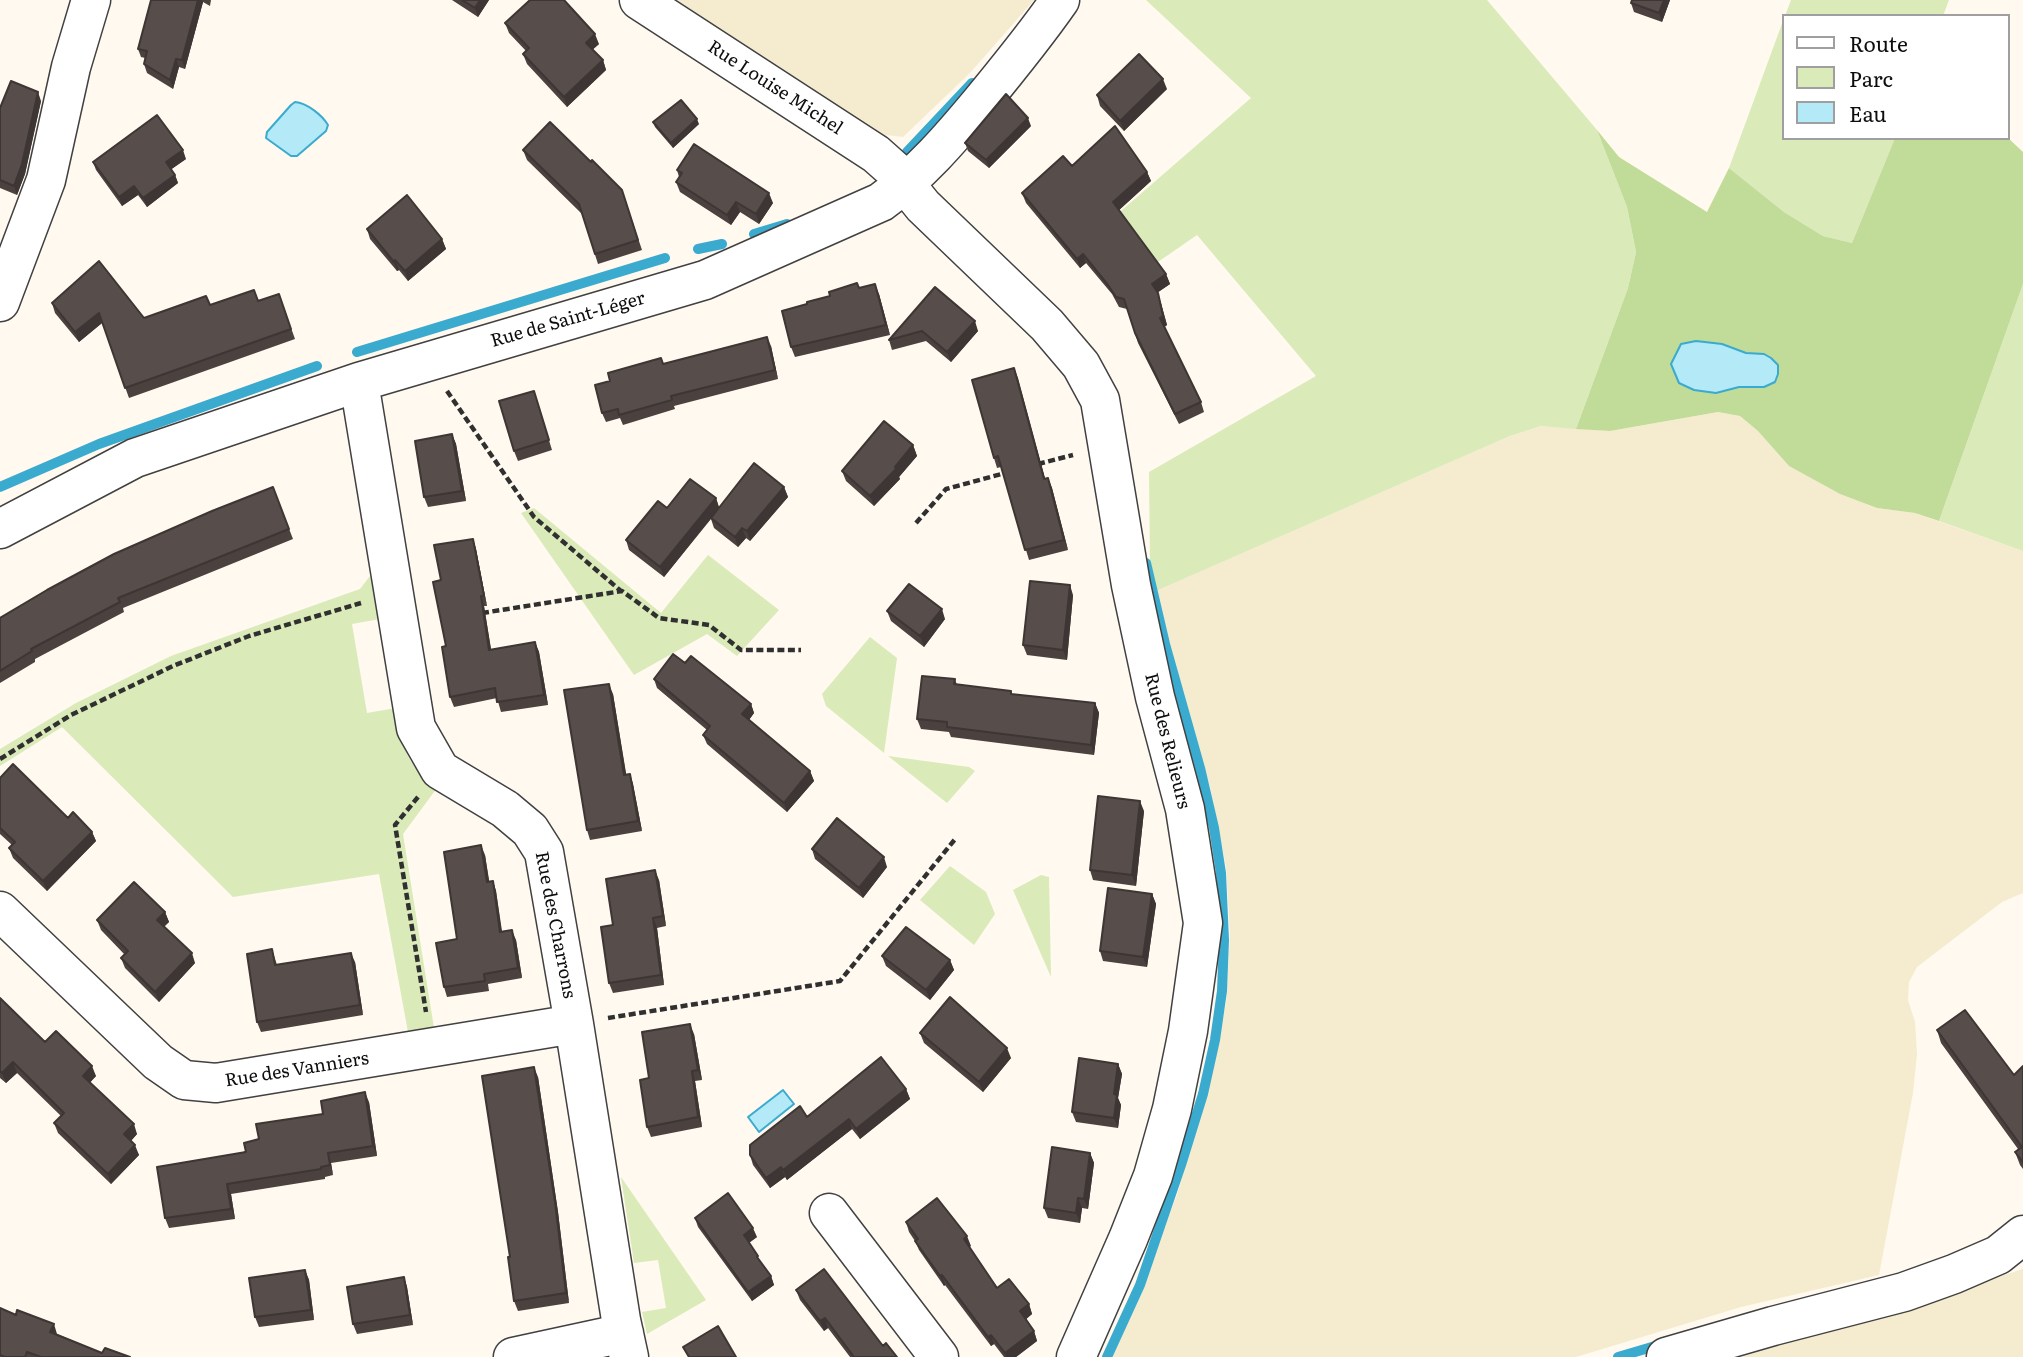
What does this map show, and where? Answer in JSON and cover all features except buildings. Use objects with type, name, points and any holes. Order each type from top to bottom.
[{"type":"street","points":[[0,302],[46,180],[71,67],[91,0]]},
{"type":"street","name":"Rue Louise Michel","points":[[639,0],[876,153],[906,184]]},
{"type":"street","name":"Rue de Saint-Léger","points":[[0,529],[135,458],[359,382],[705,280],[881,202],[906,184],[962,125],[1031,42],[1060,0]]},
{"type":"street","name":"Rue des Relieurs","points":[[906,184],[922,206],[1047,325],[1081,366],[1100,400],[1131,585],[1154,697],[1185,809],[1203,923],[1188,1031],[1172,1109],[1153,1175],[1076,1357]]},
{"type":"street","name":"Rue des Charrons","points":[[359,382],[416,728],[440,770],[505,809],[530,830],[544,852],[627,1345]]},
{"type":"street","name":"Rue des Vanniers","points":[[0,911],[158,1062],[184,1080],[216,1083],[574,1024]]},
{"type":"street","points":[[829,1213],[939,1357]]},
{"type":"street","points":[[1666,1357],[1904,1292],[1998,1255],[2023,1235]]},
{"type":"street","points":[[513,1357],[627,1345]]},
{"type":"path","points":[[427,362],[534,517],[622,592],[659,618],[709,625],[741,650],[801,650]]},
{"type":"path","points":[[1035,465],[1108,445]]},
{"type":"path","points":[[916,523],[946,489],[1010,472]]},
{"type":"path","points":[[479,613],[622,592]]},
{"type":"path","points":[[0,759],[71,715],[173,666],[249,636],[394,594]]},
{"type":"path","points":[[435,1047],[429,1026],[395,825],[440,770]]},
{"type":"path","points":[[574,1024],[840,981],[956,838]]},
{"type":"shaded area","points":[[676,0],[1034,0],[970,73],[903,137],[885,135]]},
{"type":"shaded area","points":[[1718,412],[1740,416],[1758,431],[1789,466],[1840,494],[1877,508],[1915,513],[2023,551],[2023,893],[2002,902],[1917,967],[1909,982],[1908,1000],[1915,1022],[1917,1054],[1913,1093],[1879,1275],[1741,1307],[1576,1357],[1107,1357],[1177,1195],[1212,1071],[1226,1003],[1230,935],[1226,867],[1210,787],[1180,691],[1156,591],[1510,436],[1541,426],[1610,431]]},
{"type":"shaded area","points":[[2023,1269],[2023,1357],[1716,1357],[1891,1312]]},
{"type":"green space","points":[[1146,0],[1487,0],[1597,130],[1627,207],[1636,252],[1628,288],[1576,429],[1541,426],[1510,436],[1156,591],[1150,564],[1149,472],[1316,376],[1197,235],[1155,264],[1106,224],[1251,98]]},
{"type":"green space","points":[[1791,0],[1949,0],[1944,14],[1786,14]]},
{"type":"green space","points":[[1782,24],[1782,140],[1894,140],[1852,243],[1823,236],[1784,212],[1729,168]]},
{"type":"green space","points":[[1597,130],[1619,157],[1707,212],[1729,168],[1784,212],[1823,236],[1852,243],[1894,140],[2009,139],[2023,152],[2023,284],[1939,521],[1915,513],[1877,508],[1840,494],[1789,466],[1758,431],[1740,416],[1718,412],[1610,431],[1576,429],[1628,288],[1636,252],[1627,207]]},
{"type":"green space","points":[[2023,284],[2023,551],[1939,521]]},
{"type":"green space","points":[[534,508],[661,613],[708,555],[779,610],[737,656],[707,634],[634,675],[521,513]]},
{"type":"green space","points":[[370,576],[380,619],[352,624],[367,713],[396,708],[401,734],[411,761],[437,788],[403,834],[434,1028],[408,1032],[379,874],[233,897],[62,727],[0,766],[0,749],[76,703],[171,656],[360,589]]},
{"type":"green space","points":[[870,637],[897,658],[884,753],[826,706],[822,694]]},
{"type":"green space","points":[[888,756],[969,767],[975,771],[947,803]]},
{"type":"green space","points":[[950,866],[986,892],[995,914],[974,945],[920,900]]},
{"type":"green space","points":[[1041,875],[1049,877],[1051,977],[1013,890]]},
{"type":"green space","points":[[621,1177],[706,1300],[647,1334],[642,1312],[666,1308],[658,1260],[634,1263]]},
{"type":"water","points":[[295,102],[314,110],[328,125],[326,131],[297,156],[291,156],[266,138],[267,132]]},
{"type":"water","points":[[1696,341],[1722,344],[1746,353],[1764,354],[1778,365],[1775,382],[1764,387],[1739,387],[1716,393],[1694,390],[1679,383],[1671,364],[1681,344]]},
{"type":"water","points":[[783,1090],[794,1104],[759,1132],[748,1117]]},
{"type":"waterway","points":[[907,152],[972,83]]},
{"type":"waterway","points":[[754,234],[787,224]]},
{"type":"waterway","points":[[698,249],[722,244]]},
{"type":"waterway","points":[[357,352],[665,258]]},
{"type":"waterway","points":[[0,487],[99,444],[317,366]]},
{"type":"waterway","points":[[1107,1357],[1140,1285],[1181,1165],[1203,1094],[1222,991],[1224,940],[1221,873],[1214,828],[1146,563]]},
{"type":"waterway","points":[[1618,1357],[1662,1344]]}]
